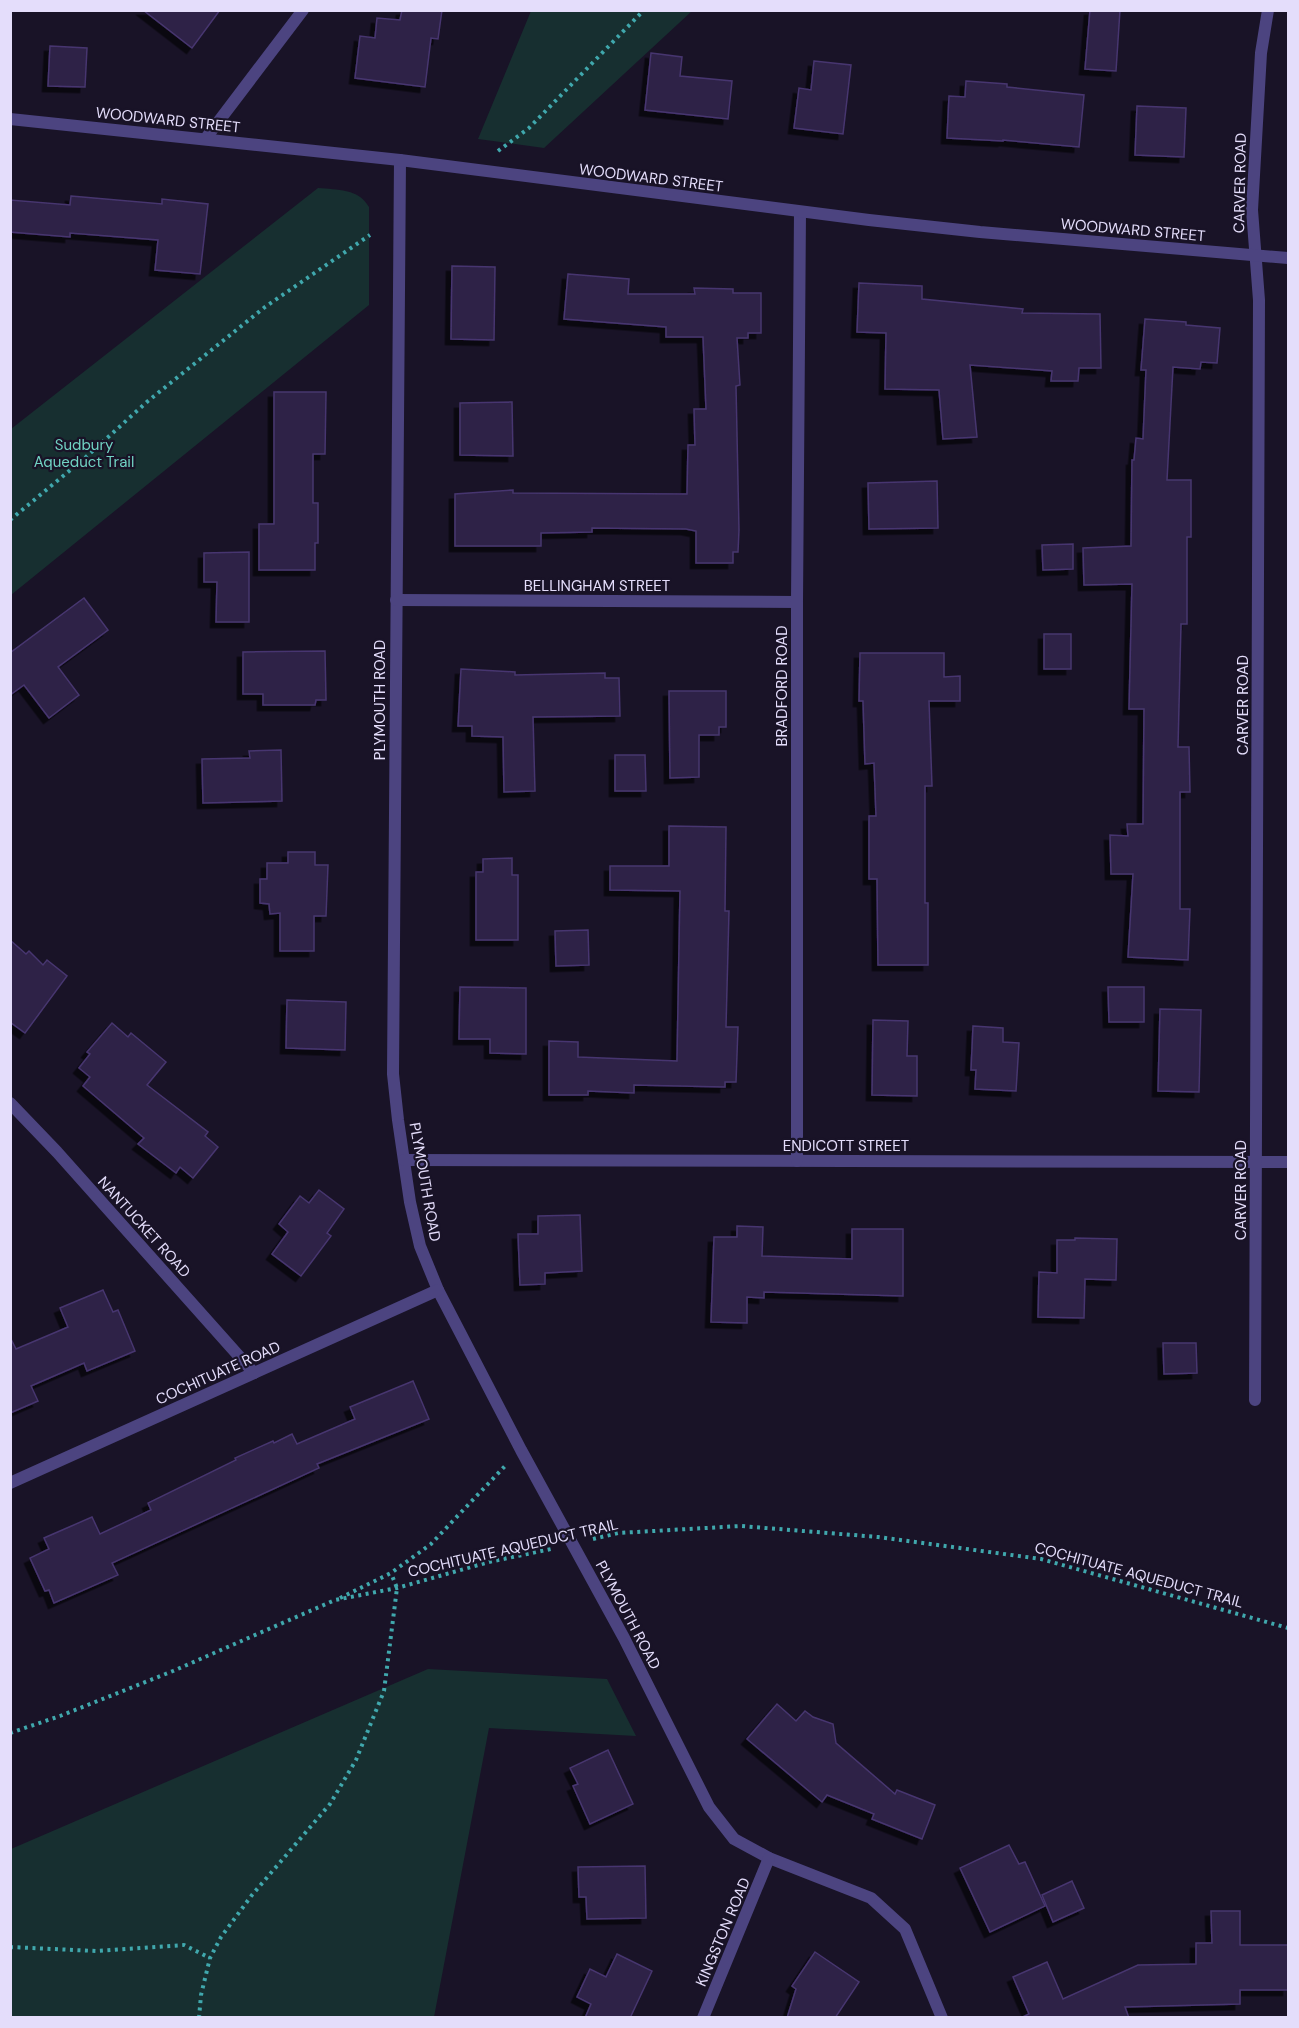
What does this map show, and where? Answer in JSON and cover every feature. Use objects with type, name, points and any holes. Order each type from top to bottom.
[{"type":"street","points":[[206,138],[303,10]]},
{"type":"street","name":"CARVER ROAD","points":[[1255,1400],[1259,300],[1252,210],[1261,52],[1269,10]]},
{"type":"street","name":"WOODWARD STREET","points":[[10,119],[400,160],[800,212],[980,232],[1288,258]]},
{"type":"street","name":"PLYMOUTH ROAD","points":[[400,160],[393,1074],[404,1160],[420,1246],[438,1290],[521,1450],[624,1638],[709,1807],[734,1839],[769,1858],[871,1898],[905,1929],[942,2018]]},
{"type":"street","name":"BRADFORD ROAD","points":[[797,1161],[800,212]]},
{"type":"street","name":"BELLINGHAM STREET","points":[[396,600],[797,602]]},
{"type":"street","name":"NANTUCKET ROAD","points":[[10,1103],[57,1152],[254,1373]]},
{"type":"street","name":"ENDICOTT STREET","points":[[404,1160],[1288,1162]]},
{"type":"street","name":"COCHITUATE ROAD","points":[[10,1483],[438,1290]]},
{"type":"street","name":"KINGSTON ROAD","points":[[703,2018],[769,1858]]},
{"type":"path","points":[[468,169],[529,128],[644,10]]},
{"type":"path","points":[[10,520],[86,457],[147,401],[265,307],[370,235]]},
{"type":"path","points":[[335,1600],[391,1573],[431,1544],[521,1450]]},
{"type":"path","name":"COCHITUATE AQUEDUCT TRAIL","points":[[10,1733],[60,1716],[173,1671],[335,1600],[397,1588],[489,1562],[618,1533],[741,1526],[878,1537],[1041,1559],[1288,1628]]},
{"type":"path","points":[[199,2018],[201,1995],[210,1958],[221,1937],[252,1895],[330,1804],[356,1760],[384,1691],[397,1588],[391,1573]]},
{"type":"path","points":[[10,1947],[96,1951],[184,1945],[210,1958]]},
{"type":"green space","points":[[531,10],[692,11],[544,148],[478,139]]},
{"type":"green space","name":"Sudbury Aqueduct Trail","points":[[318,188],[353,193],[369,207],[369,305],[11,595],[11,429]]},
{"type":"green space","points":[[428,1669],[607,1679],[636,1736],[489,1728],[434,2017],[11,2017],[11,1849]]},
{"type":"building","points":[[143,10],[220,10],[192,48]]},
{"type":"building","points":[[402,10],[442,10],[438,39],[431,38],[425,87],[355,78],[360,36],[375,38],[377,18],[400,20]]},
{"type":"building","points":[[1090,10],[1120,10],[1116,71],[1085,69]]},
{"type":"building","points":[[50,46],[87,48],[85,87],[48,86]]},
{"type":"building","points":[[651,53],[682,57],[680,76],[732,81],[728,119],[645,110]]},
{"type":"building","points":[[814,61],[851,65],[843,134],[794,128],[799,88],[811,90]]},
{"type":"building","points":[[966,81],[1007,84],[1007,87],[1084,95],[1079,147],[1003,140],[947,138],[949,96],[965,97]]},
{"type":"building","points":[[1137,106],[1186,108],[1184,157],[1135,155]]},
{"type":"building","points":[[71,196],[162,204],[162,199],[208,204],[200,274],[155,270],[158,240],[70,233],[70,237],[10,232],[10,200],[70,205]]},
{"type":"building","points":[[452,266],[495,267],[494,340],[451,339]]},
{"type":"building","points":[[568,274],[629,279],[628,294],[695,294],[694,288],[733,289],[733,293],[761,293],[761,333],[748,333],[748,338],[737,338],[740,385],[736,386],[739,530],[738,552],[733,552],[733,563],[696,563],[696,531],[686,529],[592,528],[592,532],[541,533],[541,546],[455,546],[455,494],[513,490],[513,493],[687,494],[688,445],[695,445],[694,409],[706,409],[703,337],[666,337],[666,327],[564,319]]},
{"type":"building","points":[[859,283],[922,286],[922,299],[1023,309],[1022,313],[1100,314],[1101,368],[1079,368],[1078,381],[1051,381],[1052,371],[970,365],[977,437],[943,439],[939,390],[885,389],[886,333],[857,332]]},
{"type":"building","points":[[1145,319],[1186,322],[1186,325],[1220,328],[1217,363],[1201,362],[1200,369],[1173,367],[1167,480],[1191,480],[1191,537],[1187,537],[1187,624],[1181,624],[1178,747],[1189,747],[1190,792],[1180,792],[1180,909],[1190,909],[1188,960],[1128,957],[1133,874],[1111,874],[1110,835],[1128,836],[1127,824],[1143,824],[1144,709],[1129,709],[1132,584],[1084,585],[1083,548],[1131,546],[1132,460],[1134,460],[1136,438],[1143,439],[1146,370],[1141,370]]},
{"type":"building","points":[[274,392],[326,392],[325,454],[313,454],[313,503],[318,503],[315,570],[259,570],[259,524],[274,524]]},
{"type":"building","points":[[512,402],[513,456],[460,455],[460,403]]},
{"type":"building","points":[[937,481],[938,528],[869,529],[868,483]]},
{"type":"building","points":[[1073,544],[1073,569],[1043,570],[1042,545]]},
{"type":"building","points":[[249,552],[249,622],[216,622],[217,582],[204,582],[204,553]]},
{"type":"building","points":[[84,598],[108,630],[58,667],[79,695],[49,718],[24,685],[10,695],[10,653]]},
{"type":"building","points":[[1044,634],[1071,634],[1071,669],[1044,669]]},
{"type":"building","points":[[325,651],[326,700],[316,700],[315,705],[263,705],[263,694],[243,694],[243,652]]},
{"type":"building","points":[[860,653],[944,653],[944,677],[960,676],[960,701],[929,701],[932,786],[925,786],[925,903],[928,903],[928,965],[878,965],[877,879],[869,879],[869,816],[876,816],[874,763],[865,764],[863,701],[859,701]]},
{"type":"building","points":[[461,669],[515,672],[515,675],[605,673],[605,678],[619,678],[620,716],[533,717],[535,791],[504,792],[503,737],[472,736],[472,726],[458,726]]},
{"type":"building","points":[[669,691],[726,691],[726,727],[719,727],[719,735],[699,735],[699,777],[670,778]]},
{"type":"building","points":[[281,750],[282,801],[203,803],[202,759],[250,758],[249,751]]},
{"type":"building","points":[[615,755],[645,755],[646,791],[615,791]]},
{"type":"building","points":[[669,826],[726,827],[725,911],[729,911],[726,1027],[738,1027],[736,1082],[725,1082],[725,1087],[634,1085],[634,1093],[588,1091],[588,1095],[549,1095],[549,1041],[578,1042],[578,1057],[677,1061],[680,891],[610,890],[610,866],[669,866]]},
{"type":"building","points":[[288,852],[315,852],[315,865],[328,865],[326,916],[314,916],[314,951],[280,951],[280,913],[270,914],[269,904],[260,903],[260,879],[267,879],[267,863],[288,863]]},
{"type":"building","points":[[512,858],[512,875],[518,875],[518,940],[476,940],[476,872],[483,872],[483,859]]},
{"type":"building","points":[[588,930],[589,965],[556,966],[555,931]]},
{"type":"building","points":[[10,940],[26,954],[29,951],[43,965],[47,960],[67,976],[25,1033],[10,1022]]},
{"type":"building","points":[[460,987],[526,988],[526,1054],[490,1053],[490,1039],[459,1039]]},
{"type":"building","points":[[1108,987],[1144,987],[1144,1022],[1109,1022]]},
{"type":"building","points":[[287,1000],[346,1002],[345,1050],[286,1048]]},
{"type":"building","points":[[1160,1009],[1201,1010],[1199,1092],[1158,1091]]},
{"type":"building","points":[[873,1020],[908,1021],[907,1056],[917,1056],[917,1096],[872,1095]]},
{"type":"building","points":[[112,1023],[128,1037],[131,1033],[166,1062],[147,1085],[208,1132],[205,1136],[218,1147],[193,1178],[180,1167],[176,1173],[138,1144],[144,1138],[83,1086],[90,1077],[79,1068],[90,1054],[87,1052]]},
{"type":"building","points":[[973,1026],[1003,1028],[1003,1042],[1019,1043],[1016,1091],[975,1089],[976,1070],[971,1070]]},
{"type":"building","points":[[319,1190],[344,1209],[327,1233],[331,1236],[301,1276],[272,1254],[288,1232],[279,1224],[300,1196],[309,1203]]},
{"type":"building","points":[[580,1215],[582,1271],[545,1273],[545,1284],[520,1285],[518,1234],[538,1234],[538,1216]]},
{"type":"building","points":[[737,1226],[763,1227],[762,1256],[852,1259],[852,1229],[903,1229],[903,1296],[764,1292],[764,1298],[747,1297],[747,1323],[711,1322],[714,1237],[737,1237]]},
{"type":"building","points":[[1075,1238],[1117,1239],[1116,1280],[1085,1279],[1084,1318],[1038,1317],[1039,1272],[1057,1273],[1057,1240],[1075,1240]]},
{"type":"building","points":[[103,1290],[113,1312],[118,1310],[135,1351],[87,1371],[84,1363],[31,1386],[38,1401],[10,1413],[10,1337],[16,1349],[68,1327],[60,1308]]},
{"type":"building","points":[[1163,1343],[1196,1343],[1197,1373],[1164,1374]]},
{"type":"building","points":[[413,1381],[429,1419],[317,1464],[319,1468],[112,1563],[118,1575],[54,1603],[49,1590],[45,1591],[30,1558],[49,1549],[44,1538],[92,1517],[100,1534],[151,1510],[148,1503],[236,1460],[235,1458],[292,1434],[297,1444],[355,1419],[350,1407]]},
{"type":"building","points":[[777,1704],[796,1721],[805,1711],[813,1717],[833,1724],[836,1743],[895,1794],[897,1790],[935,1805],[922,1839],[872,1819],[874,1814],[827,1795],[822,1802],[747,1739]]},
{"type":"building","points":[[608,1750],[633,1804],[590,1824],[573,1786],[578,1784],[570,1768]]},
{"type":"building","points":[[1009,1845],[1019,1864],[1025,1862],[1045,1906],[990,1932],[960,1868]]},
{"type":"building","points":[[645,1866],[646,1918],[587,1919],[586,1897],[579,1897],[578,1867]]},
{"type":"building","points":[[1072,1881],[1084,1908],[1053,1922],[1042,1895]]},
{"type":"building","points":[[1211,1911],[1240,1911],[1240,1945],[1288,1945],[1288,1990],[1240,1990],[1240,2004],[1125,2007],[1129,2018],[1021,2018],[1029,2014],[1013,1977],[1047,1962],[1063,1999],[1138,1965],[1196,1964],[1196,1943],[1212,1943]]},
{"type":"building","points":[[815,1952],[859,1982],[835,2018],[787,2018],[796,1989],[792,1986]]},
{"type":"building","points":[[617,1954],[652,1971],[630,2018],[585,2018],[591,2004],[577,1997],[590,1969],[606,1977]]}]
